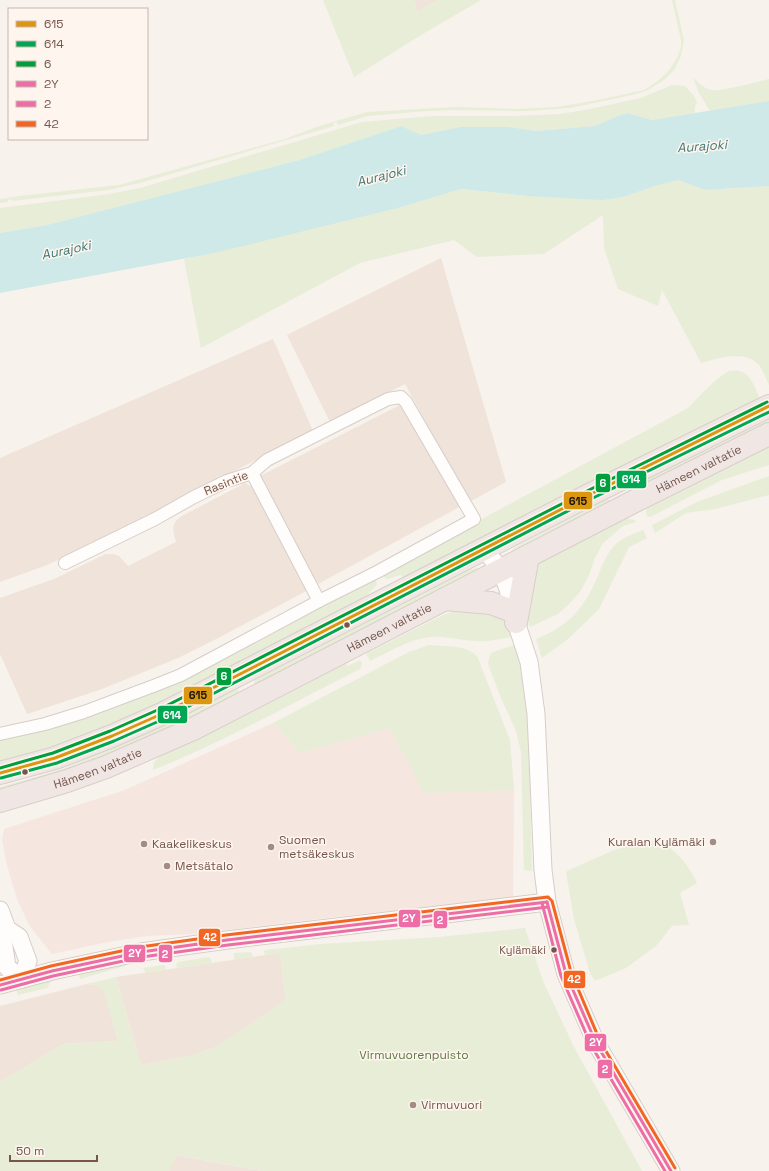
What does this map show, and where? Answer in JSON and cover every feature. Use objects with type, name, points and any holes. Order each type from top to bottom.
[{"type":"highway","name":"Hämeen valtatie","points":[[0,773],[55,758],[112,736],[164,713],[597,491],[769,406]]},
{"type":"highway","name":"Hämeen valtatie","points":[[0,801],[67,781],[106,767],[194,729],[633,502],[769,434]]},
{"type":"highway","points":[[446,599],[490,603],[511,615],[528,556]]},
{"type":"main road","points":[[484,549],[495,573],[529,662],[535,708],[543,870],[547,902],[566,974],[596,1043],[671,1171]]},
{"type":"main road","points":[[0,910],[7,929],[3,940],[11,982],[141,952],[227,940],[547,902]]},
{"type":"street","name":"Rasintie","points":[[65,563],[155,519],[227,481],[252,473],[267,460],[388,398],[401,397],[406,402],[474,518],[377,572],[319,601]]},
{"type":"street","points":[[0,734],[45,724],[84,712],[181,675],[319,601],[252,473]]},
{"type":"shaded area","points":[[414,0],[438,0],[417,12]]},
{"type":"shaded area","points":[[441,258],[506,482],[469,502],[405,384],[330,422],[287,335]]},
{"type":"shaded area","points":[[273,339],[313,431],[84,548],[47,565],[0,582],[0,458]]},
{"type":"shaded area","points":[[400,405],[461,506],[318,584],[303,560],[260,476]]},
{"type":"shaded area","points":[[245,483],[252,487],[306,591],[178,658],[102,689],[27,714],[0,654],[0,598],[54,579],[106,554],[119,556],[128,566],[176,542],[173,528],[175,522],[180,517]]},
{"type":"shaded area","points":[[273,723],[300,753],[390,727],[424,792],[514,790],[513,899],[351,915],[193,934],[147,936],[108,942],[52,954],[29,925],[17,899],[6,862],[2,839],[4,829],[125,790]]},
{"type":"shaded area","points":[[280,953],[286,1000],[216,1047],[190,1056],[141,1065],[116,977]]},
{"type":"shaded area","points":[[87,984],[96,985],[104,991],[118,1041],[63,1044],[0,1082],[0,1006]]},
{"type":"shaded area","points":[[176,1155],[262,1171],[169,1171]]},
{"type":"green space","points":[[323,0],[414,0],[417,12],[438,0],[481,0],[354,77]]},
{"type":"green space","points":[[672,0],[675,0],[684,40],[681,56],[674,70],[664,80],[648,90],[632,95],[570,108],[526,111],[426,111],[368,116],[338,125],[337,122],[333,123],[334,126],[140,183],[108,190],[12,201],[11,199],[8,200],[8,202],[0,203],[0,199],[19,196],[119,185],[285,139],[319,126],[367,112],[456,107],[515,109],[557,107],[644,90],[658,81],[670,69],[678,56],[681,47],[681,40]]},
{"type":"green space","points":[[693,77],[701,85],[711,90],[723,90],[769,79],[769,101],[710,111],[699,93]]},
{"type":"green space","points":[[672,85],[685,86],[694,96],[697,102],[695,113],[652,120],[627,113],[595,126],[537,131],[509,127],[460,127],[421,135],[401,126],[296,161],[47,225],[0,233],[0,208],[109,194],[140,188],[362,122],[433,116],[516,116],[560,114],[641,98]]},
{"type":"green space","points":[[678,180],[705,190],[769,186],[769,385],[761,368],[749,358],[733,356],[701,363],[662,290],[658,306],[618,289],[604,248],[603,215],[544,254],[477,257],[454,240],[360,263],[201,348],[184,259],[398,208],[461,189],[528,196],[623,197]]},
{"type":"green space","points":[[729,371],[743,372],[747,375],[750,378],[760,399],[430,568],[402,577],[401,575],[387,579],[384,577],[387,570],[688,408],[712,383]]},
{"type":"green space","points":[[769,414],[769,427],[636,490],[637,486],[644,478]]},
{"type":"green space","points":[[769,445],[769,465],[722,480],[650,517],[647,516],[647,507]]},
{"type":"green space","points":[[769,476],[769,495],[715,509],[686,513],[655,533],[652,525],[697,502]]},
{"type":"green space","points":[[606,499],[614,501],[509,554],[514,548]]},
{"type":"green space","points":[[623,518],[635,520],[636,522],[623,526],[603,543],[580,592],[558,614],[530,627],[527,619],[537,566],[543,559]]},
{"type":"green space","points":[[643,530],[647,538],[629,547],[599,609],[568,639],[542,658],[536,639],[558,628],[574,615],[587,598],[610,551],[622,539]]},
{"type":"green space","points":[[477,568],[480,569],[257,686],[254,684],[256,676],[461,571]]},
{"type":"green space","points":[[375,578],[377,585],[360,602],[176,698],[90,736],[0,765],[0,739],[199,670]]},
{"type":"green space","points":[[466,607],[496,611],[507,624],[512,637],[481,641],[431,637],[407,643],[370,661],[366,654],[443,615]]},
{"type":"green space","points":[[429,645],[460,648],[472,652],[477,656],[510,740],[514,790],[424,793],[390,728],[300,753],[273,723],[409,652]]},
{"type":"green space","points":[[514,645],[521,667],[528,710],[532,871],[524,870],[521,752],[516,731],[488,664],[490,654]]},
{"type":"green space","points":[[360,660],[362,664],[360,669],[232,735],[153,770],[154,762],[167,750],[316,674],[346,663],[348,666]]},
{"type":"green space","points":[[233,689],[239,690],[240,694],[148,742],[0,793],[0,787],[63,769]]},
{"type":"green space","points":[[648,841],[662,843],[669,847],[684,861],[697,883],[680,893],[689,925],[672,926],[656,946],[626,968],[595,981],[590,973],[574,919],[566,872],[614,850]]},
{"type":"green space","name":"Virmuvuorenpuisto","points":[[525,928],[543,981],[574,1047],[642,1171],[262,1171],[177,1155],[169,1171],[0,1171],[0,1082],[63,1044],[118,1041],[104,992],[96,985],[87,984],[116,977],[141,1065],[190,1056],[216,1047],[286,1000],[280,953],[265,956],[264,951],[266,950],[321,944],[440,937]]},
{"type":"green space","points":[[251,952],[253,957],[234,960],[234,953]]},
{"type":"green space","points":[[209,957],[212,963],[177,968],[176,964],[178,962]]},
{"type":"green space","points":[[125,963],[125,966],[80,979],[79,973]]},
{"type":"green space","points":[[164,965],[166,970],[146,973],[143,968]]},
{"type":"green space","points":[[51,980],[47,988],[18,995],[16,988]]},
{"type":"water","name":"Aurajoki","points":[[769,101],[769,186],[705,190],[678,180],[623,197],[602,200],[528,196],[461,189],[398,208],[214,253],[0,293],[0,233],[47,225],[296,161],[401,126],[421,135],[460,127],[509,127],[537,131],[595,126],[627,113],[652,120]]},
{"type":"transit line","name":"6","points":[[0,768],[53,753],[110,731],[162,708],[589,490],[767,402]]},
{"type":"transit line","name":"615","points":[[0,773],[55,758],[112,736],[164,713],[591,494],[769,406]]},
{"type":"transit line","name":"614","points":[[1,778],[57,763],[114,741],[166,718],[593,498],[769,412]]},
{"type":"transit line","name":"42","points":[[0,980],[51,966],[140,947],[226,935],[548,897],[552,901],[571,972],[600,1041],[675,1168]]},
{"type":"transit line","name":"2Y","points":[[547,902],[566,974],[596,1043],[671,1171]]},
{"type":"transit line","name":"2Y","points":[[0,985],[52,971],[141,952],[227,940],[547,902]]},
{"type":"transit line","name":"2","points":[[542,903],[561,976],[591,1045],[665,1171]]},
{"type":"transit line","name":"2","points":[[1,990],[53,976],[142,957],[228,945],[548,907]]},
{"type":"place","name":"Kuralan Kylämäki","points":[[713,842]]},
{"type":"place","name":"Kaakelikeskus","points":[[144,844]]},
{"type":"place","name":"Suomen metsäkeskus","points":[[271,847]]},
{"type":"place","name":"Metsätalo","points":[[167,866]]},
{"type":"place","name":"Kylämäki","points":[[554,950]]},
{"type":"place","name":"Virmuvuori","points":[[413,1105]]}]
